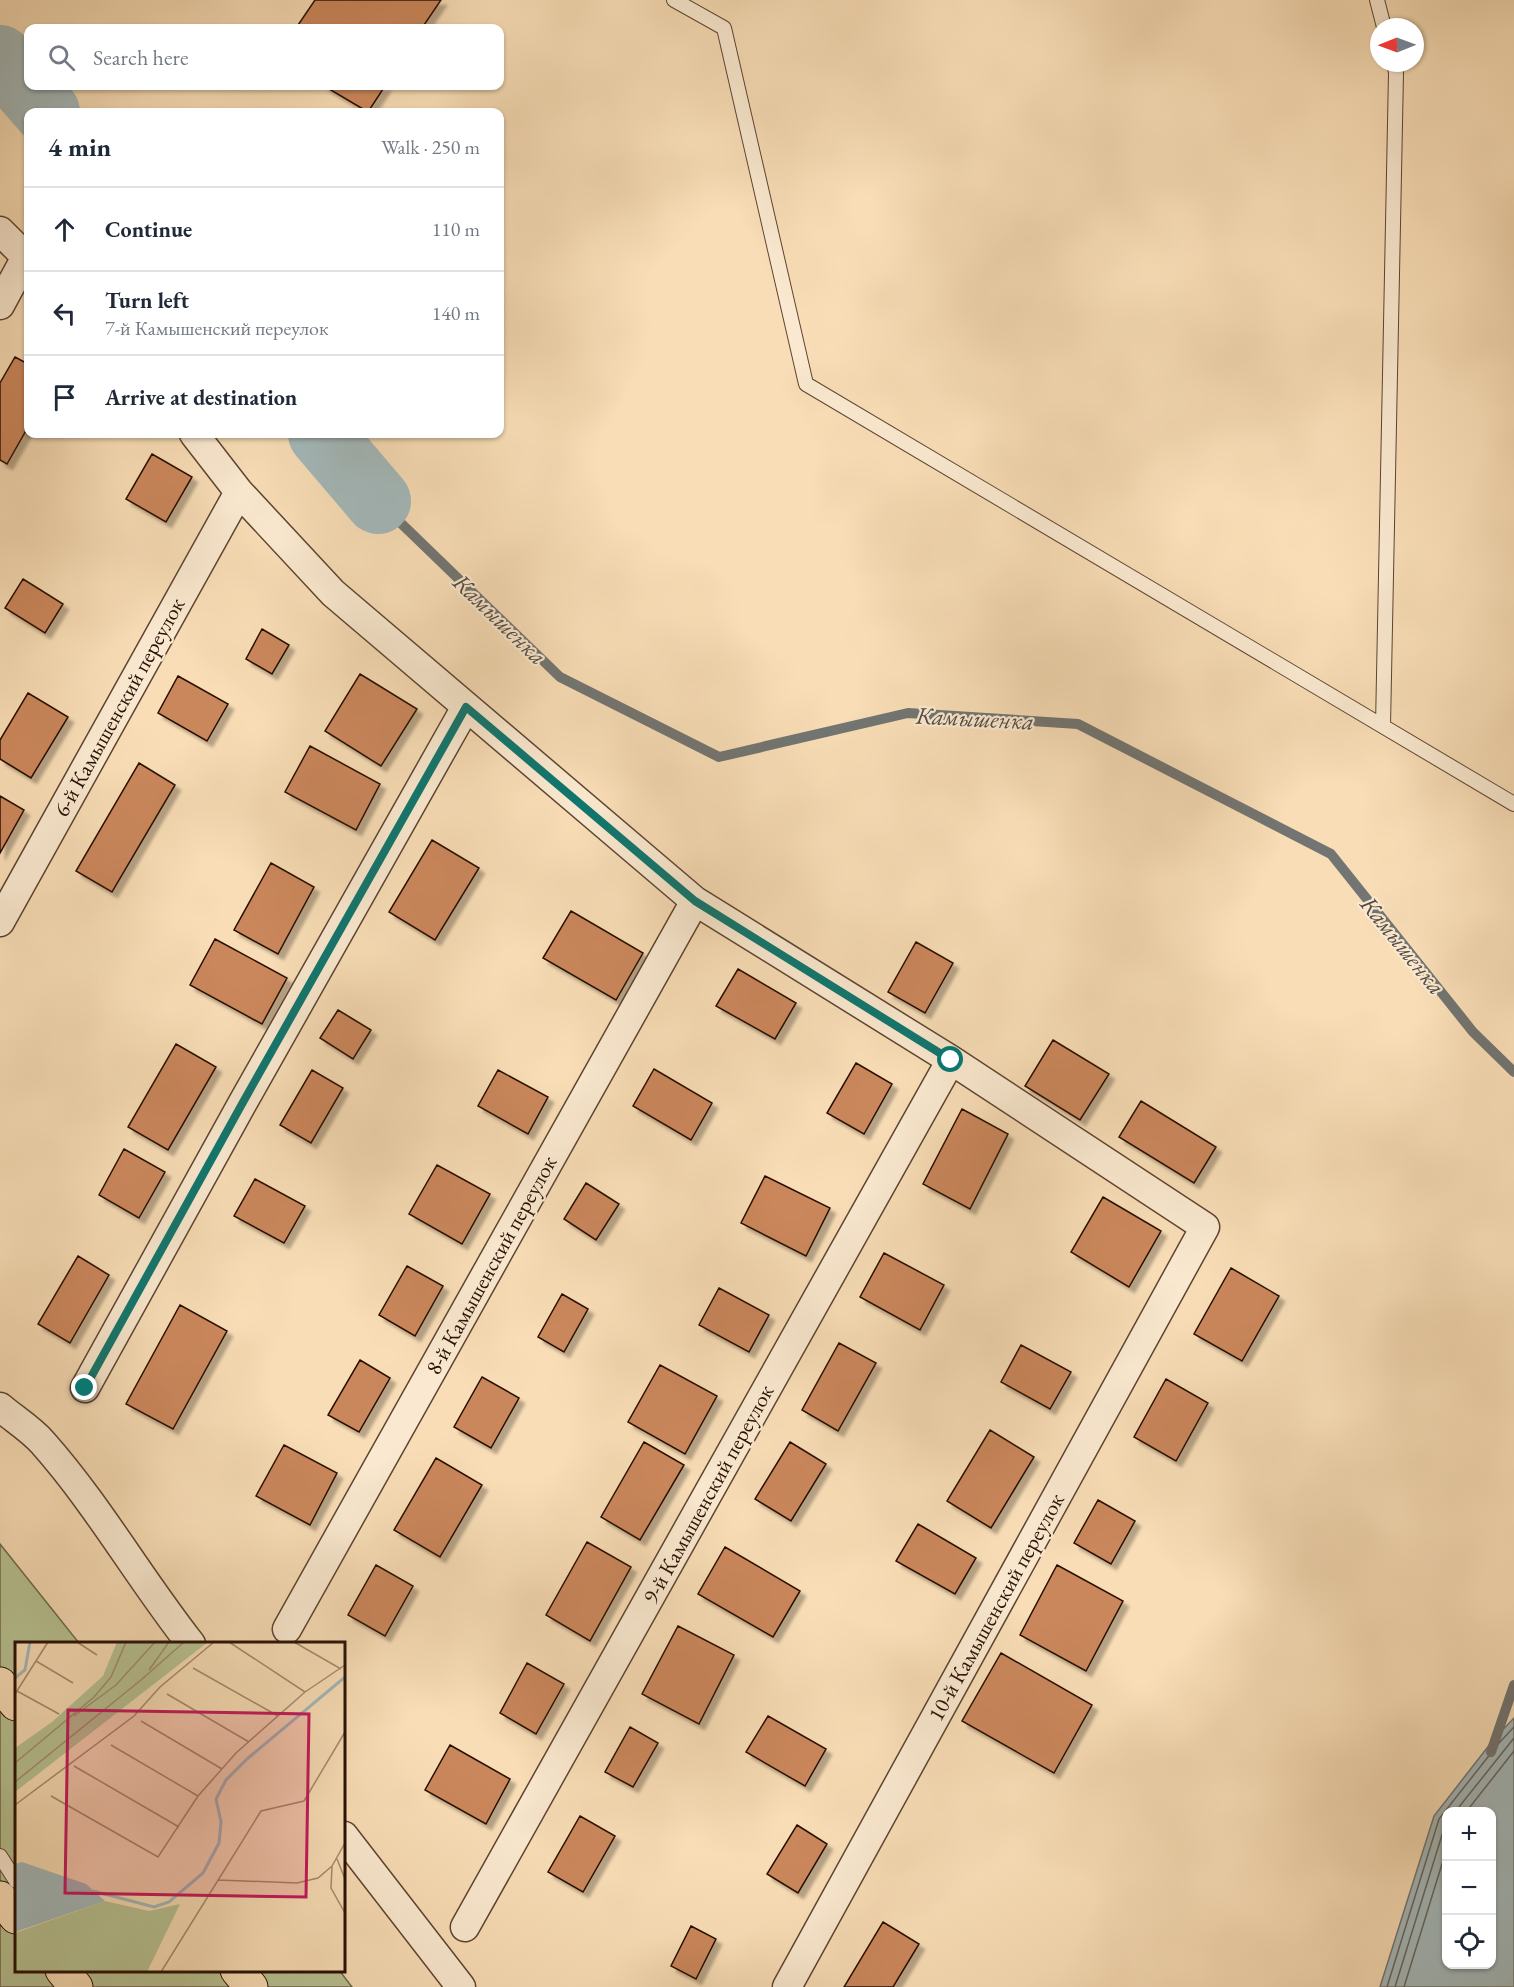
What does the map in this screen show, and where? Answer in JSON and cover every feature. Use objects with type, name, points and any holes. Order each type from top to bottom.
[{"type":"main road","points":[[0,1684],[15,1703]]},
{"type":"main road","points":[[0,1898],[15,1916]]},
{"type":"main road","points":[[63,1972],[76,1987]]},
{"type":"main road","points":[[238,1972],[251,1987]]},
{"type":"street","points":[[0,231],[24,255]]},
{"type":"street","points":[[0,305],[24,263]]},
{"type":"street","points":[[197,438],[239,492],[333,593],[695,901],[951,1060]]},
{"type":"street","name":"6-й Камышенский переулок","points":[[0,922],[239,492]]},
{"type":"street","points":[[85,1388],[466,707]]},
{"type":"street","name":"8-й Камышенский переулок","points":[[287,1629],[695,901]]},
{"type":"street","name":"10-й Камышенский переулок","points":[[787,1987],[1205,1227],[951,1060]]},
{"type":"street","name":"9-й Камышенский переулок","points":[[465,1927],[951,1060]]},
{"type":"street","points":[[0,1407],[41,1441],[100,1516],[189,1642]]},
{"type":"street","points":[[345,1837],[461,1987]]},
{"type":"lane","points":[[674,0],[724,28],[806,384],[1514,804]]},
{"type":"lane","points":[[1377,0],[1382,18]]},
{"type":"lane","points":[[1383,726],[1395,72]]},
{"type":"lane","points":[[0,1856],[15,1879]]},
{"type":"lane","points":[[77,1972],[87,1987]]},
{"type":"green space","points":[[0,1544],[78,1642],[15,1642],[15,1972],[341,1972],[352,1987],[0,1987]]},
{"type":"water","points":[[1514,1718],[1514,1987],[1380,1987],[1434,1816],[1494,1739]]},
{"type":"building","points":[[315,0],[441,0],[425,24],[299,24]]},
{"type":"building","points":[[331,90],[382,90],[371,108],[361,108]]},
{"type":"building","points":[[15,357],[24,362],[24,434],[7,464],[0,460],[0,383]]},
{"type":"building","points":[[152,454],[192,477],[166,522],[126,499]]},
{"type":"building","points":[[23,579],[63,604],[45,633],[5,608]]},
{"type":"building","points":[[262,629],[289,645],[272,674],[246,659]]},
{"type":"building","points":[[360,674],[417,709],[381,766],[325,731]]},
{"type":"building","points":[[178,676],[228,704],[207,741],[158,713]]},
{"type":"building","points":[[28,693],[68,717],[31,778],[0,759],[0,740]]},
{"type":"building","points":[[310,746],[380,784],[356,830],[285,792]]},
{"type":"building","points":[[139,763],[175,785],[112,892],[76,871]]},
{"type":"building","points":[[0,796],[24,810],[0,853]]},
{"type":"building","points":[[432,840],[479,868],[435,940],[389,912]]},
{"type":"building","points":[[271,863],[314,887],[278,954],[234,930]]},
{"type":"building","points":[[571,911],[643,953],[616,1000],[543,958]]},
{"type":"building","points":[[215,939],[287,978],[262,1024],[190,985]]},
{"type":"building","points":[[916,942],[953,963],[925,1013],[888,992]]},
{"type":"building","points":[[738,969],[796,1003],[775,1039],[716,1006]]},
{"type":"building","points":[[338,1010],[371,1030],[353,1059],[320,1038]]},
{"type":"building","points":[[1053,1040],[1109,1074],[1080,1120],[1025,1086]]},
{"type":"building","points":[[176,1044],[216,1067],[168,1150],[128,1127]]},
{"type":"building","points":[[856,1063],[892,1084],[864,1134],[827,1113]]},
{"type":"building","points":[[654,1069],[712,1103],[691,1140],[633,1106]]},
{"type":"building","points":[[312,1070],[343,1088],[311,1143],[280,1125]]},
{"type":"building","points":[[498,1070],[548,1097],[528,1134],[478,1106]]},
{"type":"building","points":[[1141,1101],[1216,1147],[1194,1183],[1119,1137]]},
{"type":"building","points":[[962,1109],[1008,1134],[970,1209],[923,1184]]},
{"type":"building","points":[[124,1149],[165,1172],[139,1218],[99,1195]]},
{"type":"building","points":[[437,1165],[490,1194],[462,1244],[409,1214]]},
{"type":"building","points":[[765,1176],[830,1208],[806,1256],[741,1223]]},
{"type":"building","points":[[255,1179],[305,1206],[284,1243],[234,1216]]},
{"type":"building","points":[[586,1183],[619,1204],[596,1240],[564,1219]]},
{"type":"building","points":[[1103,1197],[1161,1231],[1129,1287],[1071,1252]]},
{"type":"building","points":[[884,1253],[944,1285],[920,1330],[860,1297]]},
{"type":"building","points":[[78,1256],[109,1275],[70,1343],[38,1324]]},
{"type":"building","points":[[407,1266],[443,1286],[415,1336],[379,1315]]},
{"type":"building","points":[[1231,1268],[1279,1296],[1242,1361],[1194,1334]]},
{"type":"building","points":[[719,1288],[769,1315],[749,1352],[699,1325]]},
{"type":"building","points":[[562,1294],[588,1309],[564,1352],[538,1337]]},
{"type":"building","points":[[180,1305],[227,1331],[173,1429],[126,1404]]},
{"type":"building","points":[[839,1343],[876,1363],[838,1431],[802,1410]]},
{"type":"building","points":[[1021,1345],[1071,1372],[1050,1409],[1001,1382]]},
{"type":"building","points":[[360,1360],[390,1378],[359,1432],[328,1415]]},
{"type":"building","points":[[660,1365],[717,1396],[685,1454],[628,1422]]},
{"type":"building","points":[[482,1377],[519,1398],[491,1448],[454,1427]]},
{"type":"building","points":[[1166,1379],[1208,1403],[1176,1461],[1134,1437]]},
{"type":"building","points":[[990,1430],[1034,1457],[991,1528],[947,1501]]},
{"type":"building","points":[[644,1442],[684,1465],[640,1540],[601,1517]]},
{"type":"building","points":[[790,1442],[826,1464],[791,1521],[755,1499]]},
{"type":"building","points":[[284,1445],[337,1473],[310,1525],[256,1496]]},
{"type":"building","points":[[436,1458],[482,1485],[440,1557],[394,1530]]},
{"type":"building","points":[[1098,1500],[1135,1521],[1111,1564],[1074,1543]]},
{"type":"building","points":[[918,1524],[976,1558],[955,1594],[896,1561]]},
{"type":"building","points":[[587,1542],[631,1567],[590,1641],[546,1615]]},
{"type":"building","points":[[725,1547],[800,1591],[773,1637],[698,1594]]},
{"type":"building","points":[[376,1565],[413,1586],[385,1636],[348,1615]]},
{"type":"building","points":[[1057,1565],[1123,1601],[1086,1671],[1020,1635]]},
{"type":"building","points":[[678,1626],[734,1655],[699,1724],[642,1694]]},
{"type":"building","points":[[1001,1653],[1092,1705],[1054,1773],[962,1721]]},
{"type":"building","points":[[527,1663],[564,1684],[536,1734],[500,1713]]},
{"type":"building","points":[[768,1716],[826,1749],[805,1786],[746,1752]]},
{"type":"building","points":[[630,1727],[658,1743],[633,1787],[605,1772]]},
{"type":"building","points":[[450,1745],[510,1779],[486,1824],[425,1790]]},
{"type":"building","points":[[580,1816],[615,1836],[583,1892],[548,1872]]},
{"type":"building","points":[[797,1825],[827,1844],[798,1893],[767,1874]]},
{"type":"building","points":[[883,1922],[919,1944],[893,1987],[844,1987]]},
{"type":"building","points":[[691,1926],[716,1939],[696,1979],[671,1966]]},
{"type":"waterway","name":"Камышенка","points":[[0,58],[24,86]]},
{"type":"waterway","name":"Камышенка","points":[[28,90],[44,108]]},
{"type":"waterway","name":"Камышенка","points":[[324,438],[378,501]]},
{"type":"waterway","name":"Камышенка","points":[[378,501],[560,677],[719,757],[908,713],[1078,724],[1331,854],[1473,1032],[1514,1072]]},
{"type":"waterway","name":"Камышенка","points":[[1491,1752],[1514,1685]]},
{"type":"route","points":[[85,1388],[466,707],[695,901],[951,1060]]}]
